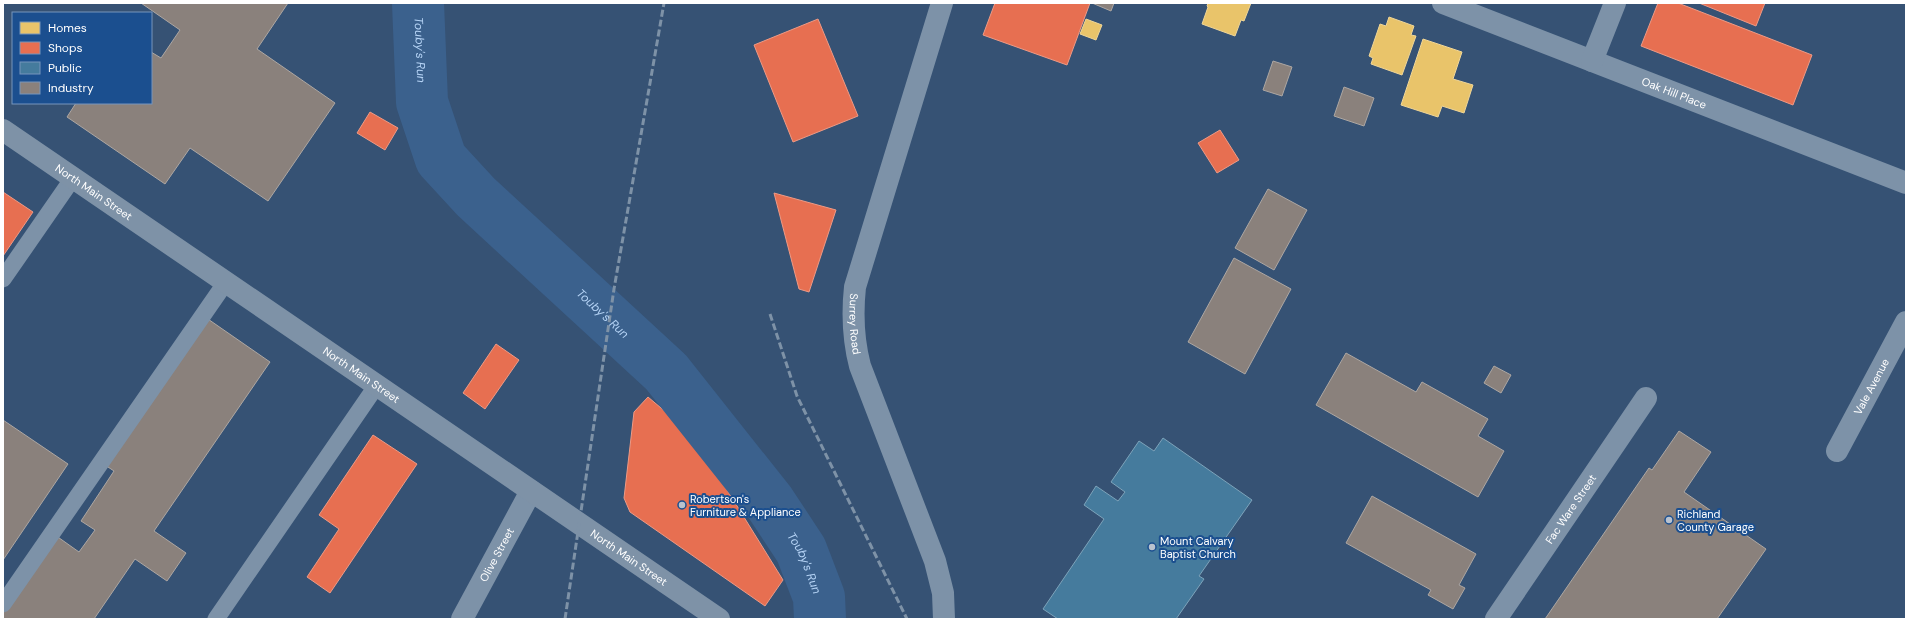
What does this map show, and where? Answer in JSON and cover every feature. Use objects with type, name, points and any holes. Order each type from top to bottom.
[{"type":"highway","name":"North Main Street","points":[[3,130],[719,619]]},
{"type":"street","name":"Surrey Road","points":[[942,3],[855,287],[852,315],[854,343],[860,366],[935,561],[942,593],[944,619]]},
{"type":"street","name":"Oak Hill Place","points":[[1443,3],[1906,183]]},
{"type":"street","points":[[1592,61],[1615,3]]},
{"type":"street","name":"Vale Avenue","points":[[1837,451],[1906,322]]},
{"type":"street","name":"Fac Ware Street","points":[[1496,619],[1646,398]]},
{"type":"street","name":"Olive Street","points":[[462,619],[530,491]]},
{"type":"lane","points":[[3,279],[73,178]]},
{"type":"lane","points":[[3,604],[226,282]]},
{"type":"lane","points":[[216,619],[377,385]]},
{"type":"building: Homes","points":[[1208,3],[1251,3],[1244,21],[1241,20],[1235,36],[1202,24]]},
{"type":"building: Homes","points":[[1389,17],[1414,26],[1411,35],[1416,36],[1402,75],[1371,64],[1373,58],[1369,56],[1380,24],[1386,26]]},
{"type":"building: Homes","points":[[1086,19],[1102,25],[1096,40],[1080,34]]},
{"type":"building: Homes","points":[[1423,39],[1462,52],[1453,79],[1473,85],[1464,113],[1442,106],[1438,117],[1401,105]]},
{"type":"building: Shops","points":[[995,3],[1090,3],[1067,65],[983,35]]},
{"type":"building: Shops","points":[[1658,3],[1678,3],[1812,55],[1793,105],[1641,46]]},
{"type":"building: Shops","points":[[1699,3],[1765,3],[1756,26]]},
{"type":"building: Shops","points":[[818,19],[858,116],[793,142],[754,45]]},
{"type":"building: Shops","points":[[370,112],[398,128],[385,150],[357,133]]},
{"type":"building: Shops","points":[[1220,130],[1239,160],[1217,173],[1198,143]]},
{"type":"building: Shops","points":[[3,192],[33,212],[3,256]]},
{"type":"building: Shops","points":[[774,193],[836,210],[809,292],[799,289]]},
{"type":"building: Shops","points":[[496,344],[519,360],[485,409],[463,393]]},
{"type":"building: Shops","name":"Robertson's Furniture & Appliance","points":[[648,397],[693,435],[783,580],[765,606],[630,512],[624,498],[634,412]]},
{"type":"building: Shops","points":[[373,435],[417,464],[330,593],[307,577],[339,529],[319,515]]},
{"type":"building: Public","name":"Mount Calvary Baptist Church","points":[[1163,438],[1252,500],[1199,576],[1204,579],[1176,619],[1058,619],[1043,609],[1104,519],[1084,505],[1096,486],[1118,501],[1125,492],[1111,482],[1139,441],[1154,451]]},
{"type":"building: Industry","points":[[141,3],[288,3],[257,49],[335,103],[268,201],[190,148],[165,184],[67,117],[75,104],[152,104],[152,53],[161,58],[180,30]]},
{"type":"building: Industry","points":[[1092,3],[1114,3],[1111,11]]},
{"type":"building: Industry","points":[[1273,61],[1292,67],[1282,96],[1263,90]]},
{"type":"building: Industry","points":[[1344,87],[1374,98],[1364,126],[1334,116]]},
{"type":"building: Industry","points":[[1268,189],[1307,210],[1274,270],[1235,248]]},
{"type":"building: Industry","points":[[1234,258],[1291,289],[1245,374],[1188,342]]},
{"type":"building: Industry","points":[[205,317],[270,362],[154,531],[186,553],[167,581],[135,559],[94,619],[3,619],[3,611],[55,535],[79,552],[95,530],[81,521],[114,471],[105,465]]},
{"type":"building: Industry","points":[[1346,353],[1416,392],[1422,382],[1488,419],[1478,436],[1504,451],[1478,497],[1316,405]]},
{"type":"building: Industry","points":[[1494,366],[1511,375],[1501,393],[1484,383]]},
{"type":"building: Industry","points":[[3,420],[68,464],[3,560]]},
{"type":"building: Industry","name":"Richland County Garage","points":[[1679,431],[1711,452],[1684,492],[1766,549],[1717,619],[1545,619],[1649,468],[1652,470]]},
{"type":"building: Industry","points":[[1372,496],[1476,554],[1459,585],[1465,588],[1453,609],[1428,595],[1431,590],[1346,543]]},
{"type":"waterway","name":"Touby's Run","points":[[418,3],[422,102],[441,159],[476,197],[666,372],[770,503],[801,550],[819,597],[820,619]]},
{"type":"railway","points":[[565,619],[614,289],[664,3]]},
{"type":"railway","points":[[770,314],[797,396],[907,619]]},
{"type":"place","name":"Robertson's Furniture & Appliance","points":[[682,505]]},
{"type":"place","name":"Richland County Garage","points":[[1669,520]]},
{"type":"place","name":"Mount Calvary Baptist Church","points":[[1152,547]]}]
